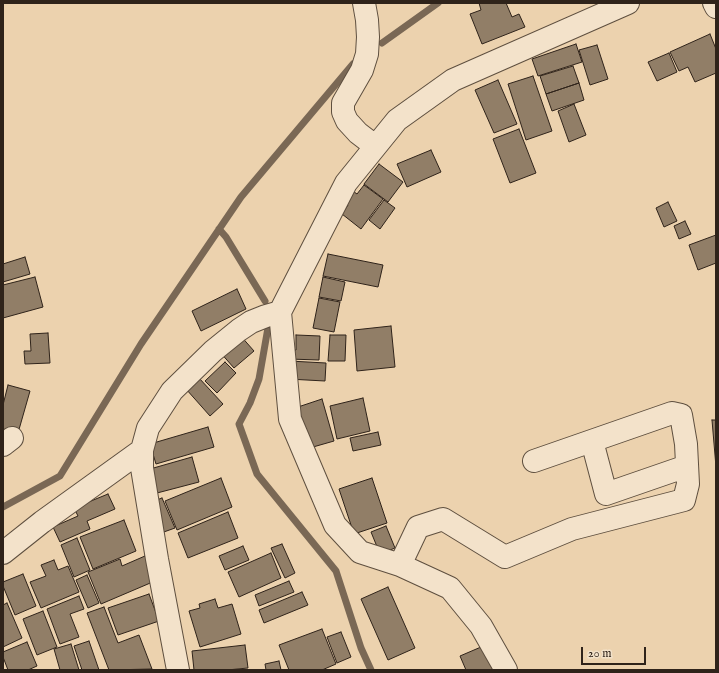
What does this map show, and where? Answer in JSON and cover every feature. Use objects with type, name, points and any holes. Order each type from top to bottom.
[{"type":"street","points":[[364,3],[368,37],[367,54],[362,70],[343,103],[343,112],[347,121],[358,133],[375,146]]},
{"type":"street","points":[[506,670],[481,626],[450,588],[400,565],[360,552],[335,526],[290,419],[280,312],[346,183],[397,120],[453,80],[628,3]]},
{"type":"street","points":[[714,3],[716,7]]},
{"type":"street","points":[[178,670],[142,468],[142,450],[148,428],[172,391],[213,351],[251,322],[280,312]]},
{"type":"street","points":[[400,565],[418,527],[443,518],[505,557],[572,529],[684,500],[688,484],[686,444],[681,415],[672,413],[534,461]]},
{"type":"street","points":[[592,441],[606,494],[687,466]]},
{"type":"street","points":[[3,553],[42,522],[142,450]]},
{"type":"building","points":[[479,3],[506,3],[512,17],[519,14],[525,27],[482,44],[470,14],[481,10]]},
{"type":"building","points":[[710,34],[716,49],[716,73],[695,82],[688,67],[679,71],[670,52]]},
{"type":"building","points":[[576,44],[582,62],[538,76],[532,59]]},
{"type":"building","points":[[597,45],[608,79],[590,85],[579,50]]},
{"type":"building","points":[[669,53],[677,72],[657,81],[648,62]]},
{"type":"building","points":[[573,66],[579,83],[546,94],[540,76]]},
{"type":"building","points":[[533,76],[552,131],[526,140],[508,84]]},
{"type":"building","points":[[498,80],[517,124],[494,133],[475,90]]},
{"type":"building","points":[[579,83],[584,100],[552,111],[546,94]]},
{"type":"building","points":[[574,104],[586,135],[569,142],[558,111]]},
{"type":"building","points":[[519,129],[536,173],[510,183],[493,139]]},
{"type":"building","points":[[431,150],[441,172],[407,187],[397,164]]},
{"type":"building","points":[[379,164],[403,182],[388,202],[364,184]]},
{"type":"building","points":[[364,185],[383,199],[361,229],[342,214],[348,205],[341,200],[350,189],[357,194]]},
{"type":"building","points":[[384,200],[395,208],[380,229],[369,220]]},
{"type":"building","points":[[668,202],[677,221],[664,227],[656,208]]},
{"type":"building","points":[[685,221],[691,234],[679,239],[674,226]]},
{"type":"building","points":[[716,235],[716,263],[698,270],[689,245]]},
{"type":"building","points":[[328,254],[383,265],[378,287],[323,276]]},
{"type":"building","points":[[25,257],[30,274],[3,282],[3,264]]},
{"type":"building","points":[[35,277],[43,307],[3,318],[3,285]]},
{"type":"building","points":[[323,277],[345,282],[341,301],[319,297]]},
{"type":"building","points":[[237,289],[246,309],[201,331],[192,311]]},
{"type":"building","points":[[319,298],[340,302],[334,332],[313,328]]},
{"type":"building","points":[[391,326],[395,367],[357,371],[354,330]]},
{"type":"building","points":[[48,333],[50,363],[25,364],[24,351],[31,351],[30,334]]},
{"type":"building","points":[[239,334],[254,351],[234,368],[219,351]]},
{"type":"building","points":[[296,335],[320,336],[319,360],[289,359],[289,350],[296,350]]},
{"type":"building","points":[[330,335],[346,335],[345,361],[328,361]]},
{"type":"building","points":[[289,361],[326,363],[325,381],[288,379]]},
{"type":"building","points":[[225,362],[236,373],[217,393],[205,381]]},
{"type":"building","points":[[199,378],[223,404],[210,416],[186,389]]},
{"type":"building","points":[[8,385],[30,391],[18,433],[3,429],[3,405]]},
{"type":"building","points":[[363,398],[370,431],[337,439],[330,406]]},
{"type":"building","points":[[322,399],[334,441],[306,449],[295,408]]},
{"type":"building","points":[[712,420],[716,420],[716,467]]},
{"type":"building","points":[[208,427],[214,447],[156,464],[150,444]]},
{"type":"building","points":[[378,432],[381,445],[353,451],[350,438]]},
{"type":"building","points":[[192,457],[199,482],[157,493],[150,469]]},
{"type":"building","points":[[221,478],[232,507],[177,530],[165,501]]},
{"type":"building","points":[[372,478],[387,523],[354,534],[339,489]]},
{"type":"building","points":[[108,494],[115,509],[87,521],[90,529],[60,542],[53,527],[78,516],[74,508]]},
{"type":"building","points":[[162,498],[175,528],[161,533],[149,503]]},
{"type":"building","points":[[228,512],[238,538],[188,558],[178,533]]},
{"type":"building","points":[[124,520],[136,551],[93,569],[80,537]]},
{"type":"building","points":[[386,526],[395,548],[380,554],[371,532]]},
{"type":"building","points":[[77,538],[90,570],[74,577],[61,545]]},
{"type":"building","points":[[282,544],[295,573],[285,578],[271,548]]},
{"type":"building","points":[[243,546],[249,560],[225,570],[219,556]]},
{"type":"building","points":[[271,553],[281,578],[239,597],[228,572]]},
{"type":"building","points":[[145,556],[155,581],[101,604],[88,572],[120,559],[122,566]]},
{"type":"building","points":[[54,560],[58,570],[68,566],[79,592],[41,608],[30,582],[46,576],[41,565]]},
{"type":"building","points":[[23,574],[36,606],[15,615],[3,586],[3,582]]},
{"type":"building","points":[[87,575],[99,603],[88,608],[76,580]]},
{"type":"building","points":[[289,581],[294,592],[259,606],[255,595]]},
{"type":"building","points":[[388,587],[415,648],[388,660],[361,599]]},
{"type":"building","points":[[302,592],[308,605],[264,623],[259,610]]},
{"type":"building","points":[[149,594],[159,621],[118,635],[108,608]]},
{"type":"building","points":[[79,596],[84,609],[70,614],[79,637],[60,644],[47,609]]},
{"type":"building","points":[[215,599],[218,608],[232,604],[241,634],[200,647],[189,611],[200,608],[199,604]]},
{"type":"building","points":[[7,603],[22,638],[3,647],[3,605]]},
{"type":"building","points":[[104,607],[118,643],[139,635],[152,669],[109,670],[87,613]]},
{"type":"building","points":[[43,611],[57,647],[37,655],[23,619]]},
{"type":"building","points":[[322,629],[336,664],[322,670],[289,670],[279,645]]},
{"type":"building","points":[[341,632],[351,657],[337,663],[327,637]]},
{"type":"building","points":[[89,641],[99,670],[82,670],[74,646]]},
{"type":"building","points":[[27,642],[37,666],[28,670],[8,670],[3,657],[3,652]]},
{"type":"building","points":[[71,644],[79,670],[60,670],[54,649]]},
{"type":"building","points":[[488,644],[495,670],[466,670],[460,656]]},
{"type":"building","points":[[245,645],[248,668],[227,670],[194,670],[192,651]]},
{"type":"building","points":[[279,661],[281,670],[266,670],[265,664]]},
{"type":"waterway","points":[[382,43],[438,3]]},
{"type":"waterway","points":[[3,507],[60,476],[141,344],[241,197],[353,64]]},
{"type":"waterway","points":[[219,229],[226,237],[265,301]]},
{"type":"waterway","points":[[269,322],[259,379],[250,403],[239,424],[257,474],[336,571],[361,648],[371,670]]}]
